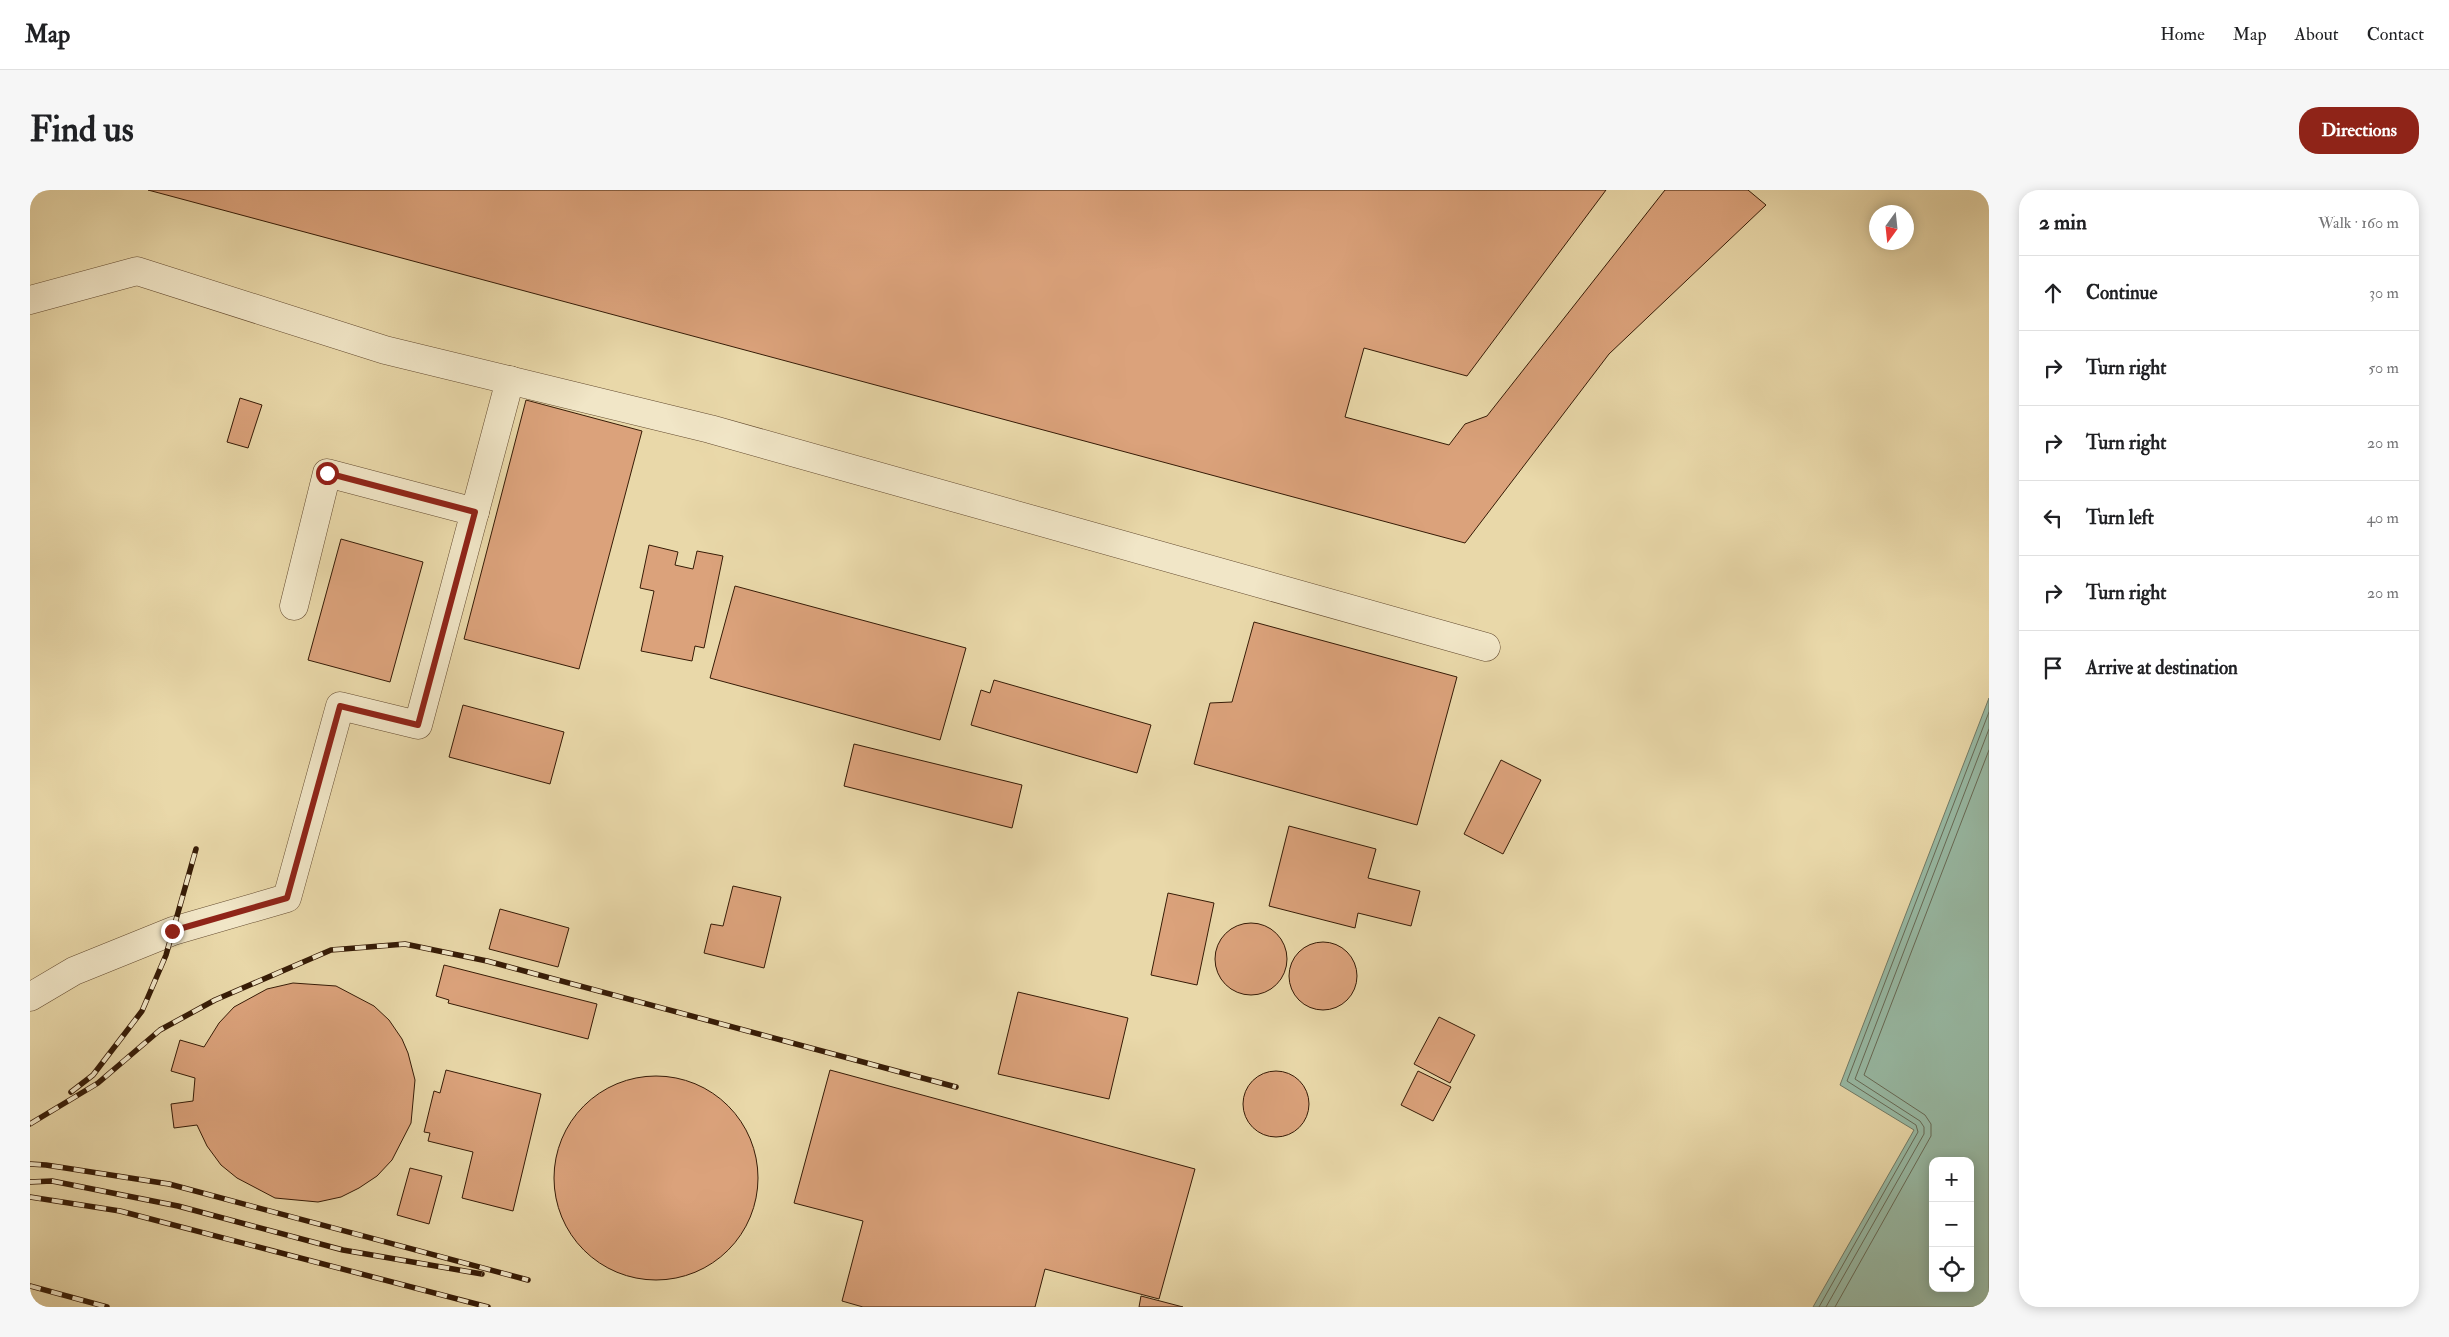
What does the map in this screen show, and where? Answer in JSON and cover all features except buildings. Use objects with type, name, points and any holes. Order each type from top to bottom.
[{"type":"lane","points":[[30,300],[137,271],[385,350],[710,429],[1486,647]]},
{"type":"lane","points":[[30,997],[74,971],[172,931],[287,898],[340,706],[418,725],[510,380]]},
{"type":"lane","points":[[294,606],[327,473],[475,512]]},
{"type":"water","points":[[1989,698],[1989,1307],[1813,1307],[1914,1130],[1840,1085]]},
{"type":"railway","points":[[71,1092],[93,1075],[142,1011],[166,955],[196,849]]},
{"type":"railway","points":[[30,1124],[98,1083],[160,1030],[215,1000],[331,950],[405,944],[487,961],[956,1087]]},
{"type":"railway","points":[[30,1164],[169,1184],[528,1280]]},
{"type":"railway","points":[[30,1182],[52,1181],[178,1206],[343,1250],[482,1274]]},
{"type":"railway","points":[[30,1197],[120,1211],[488,1307]]},
{"type":"railway","points":[[30,1286],[107,1307]]},
{"type":"route","points":[[172,931],[287,898],[340,706],[418,725],[475,512],[327,473]]}]
